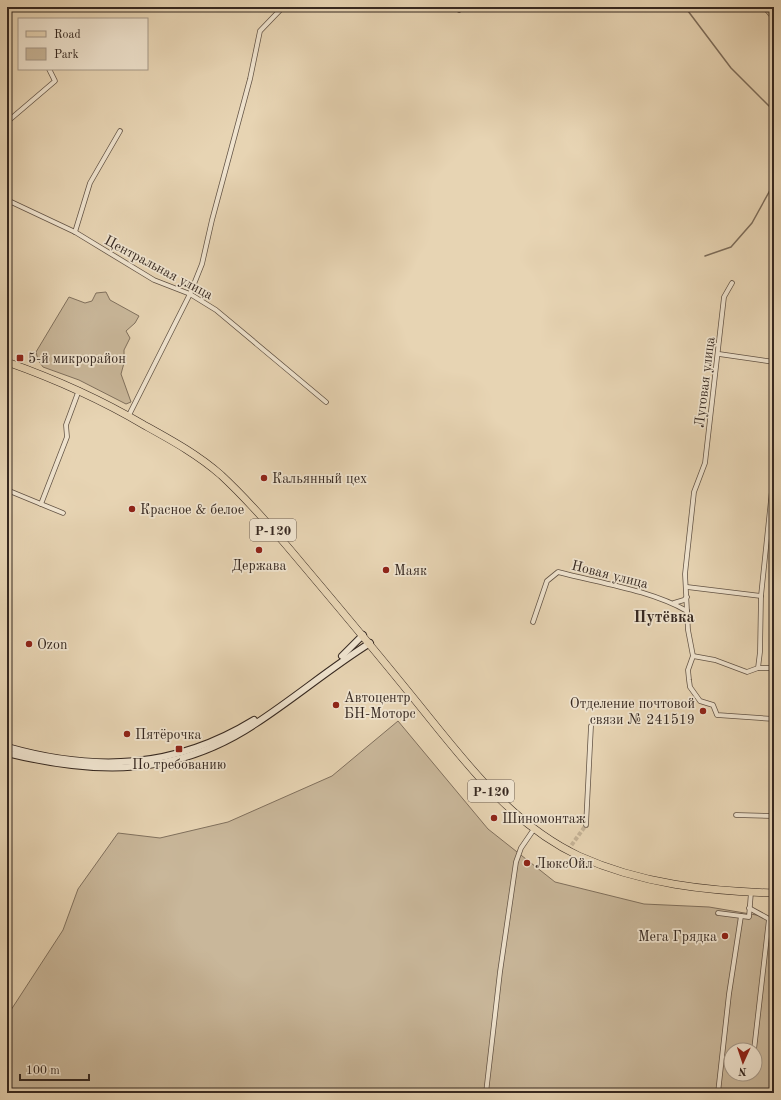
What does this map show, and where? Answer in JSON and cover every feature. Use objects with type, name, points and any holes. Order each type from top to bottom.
[{"type":"main road","name":"Р-120","points":[[7,362],[79,390],[129,415],[188,449],[225,480],[257,511],[363,634],[464,760],[502,802],[534,829],[578,855],[625,873],[664,884],[774,893]]},
{"type":"main road","points":[[7,747],[47,758],[125,763],[150,760],[194,748],[227,734],[272,708],[348,652],[363,634]]},
{"type":"main road","points":[[7,753],[47,763],[102,768],[143,766],[182,758],[213,746],[255,724],[347,657],[370,643]]},
{"type":"street","points":[[129,415],[190,294],[202,264],[212,220],[250,79],[260,31],[283,7]]},
{"type":"street","points":[[456,7],[459,10],[461,7]]},
{"type":"street","points":[[7,121],[55,81],[50,70]]},
{"type":"street","points":[[75,232],[90,183],[120,131]]},
{"type":"street","name":"Центральная улица","points":[[7,200],[75,232],[154,280],[190,294],[216,310],[326,402]]},
{"type":"street","name":"Луговая улица","points":[[732,283],[724,297],[719,354],[705,463],[696,483],[686,574],[687,611],[693,656],[689,664],[689,680],[690,687],[700,701],[713,705],[717,715],[722,717],[774,719]]},
{"type":"street","points":[[719,354],[774,362]]},
{"type":"street","points":[[41,504],[66,437],[66,425],[79,390]]},
{"type":"street","points":[[758,668],[760,652],[761,596],[774,471]]},
{"type":"street","points":[[7,490],[63,513]]},
{"type":"street","name":"Новая улица","points":[[533,622],[547,581],[558,572],[652,596],[673,603],[687,611]]},
{"type":"street","points":[[687,587],[761,596]]},
{"type":"street","points":[[673,603],[684,600],[687,596]]},
{"type":"street","points":[[693,656],[714,660],[747,672],[758,668],[774,668]]},
{"type":"street","points":[[586,825],[590,726]]},
{"type":"street","points":[[736,815],[774,816]]},
{"type":"street","points":[[486,1093],[500,972],[516,862],[521,848],[534,829]]},
{"type":"street","points":[[718,913],[749,917],[751,892]]},
{"type":"street","points":[[749,908],[769,919],[755,1042]]},
{"type":"street","points":[[718,1093],[729,994],[742,916]]},
{"type":"green space","points":[[761,7],[774,7],[774,22]]},
{"type":"green space","points":[[106,292],[110,300],[139,316],[135,323],[126,331],[130,338],[124,350],[124,363],[121,374],[131,402],[126,404],[79,380],[43,367],[38,360],[36,352],[69,297],[85,303],[92,301],[96,293]]},
{"type":"green space","points":[[398,721],[488,829],[555,882],[644,904],[709,907],[774,918],[774,1093],[7,1093],[7,1014],[63,930],[78,889],[118,833],[160,838],[228,822],[332,776]]},
{"type":"waterway","points":[[685,7],[731,68],[774,111]]},
{"type":"waterway","points":[[705,256],[731,247],[752,223],[774,183]]},
{"type":"tunnel","points":[[568,850],[586,825]]},
{"type":"place","name":"5-й микрорайон","points":[[20,358]]},
{"type":"place","name":"Кальянный цех","points":[[264,478]]},
{"type":"place","name":"Красное & белое","points":[[132,509]]},
{"type":"place","name":"Держава","points":[[259,550]]},
{"type":"place","name":"Маяк","points":[[386,570]]},
{"type":"place","name":"Ozon","points":[[29,644]]},
{"type":"place","name":"Автоцентр БН-Моторс","points":[[336,705]]},
{"type":"place","name":"Отделение почтовой связи № 241519","points":[[703,711]]},
{"type":"place","name":"Пятёрочка","points":[[127,734]]},
{"type":"place","name":"По требованию","points":[[179,749]]},
{"type":"place","name":"Шиномонтаж","points":[[494,818]]},
{"type":"place","name":"ЛюксОйл","points":[[527,863]]},
{"type":"place","name":"Мега Грядка","points":[[725,936]]},
{"type":"district","name":"Путёвка","points":[[664,616]]}]
